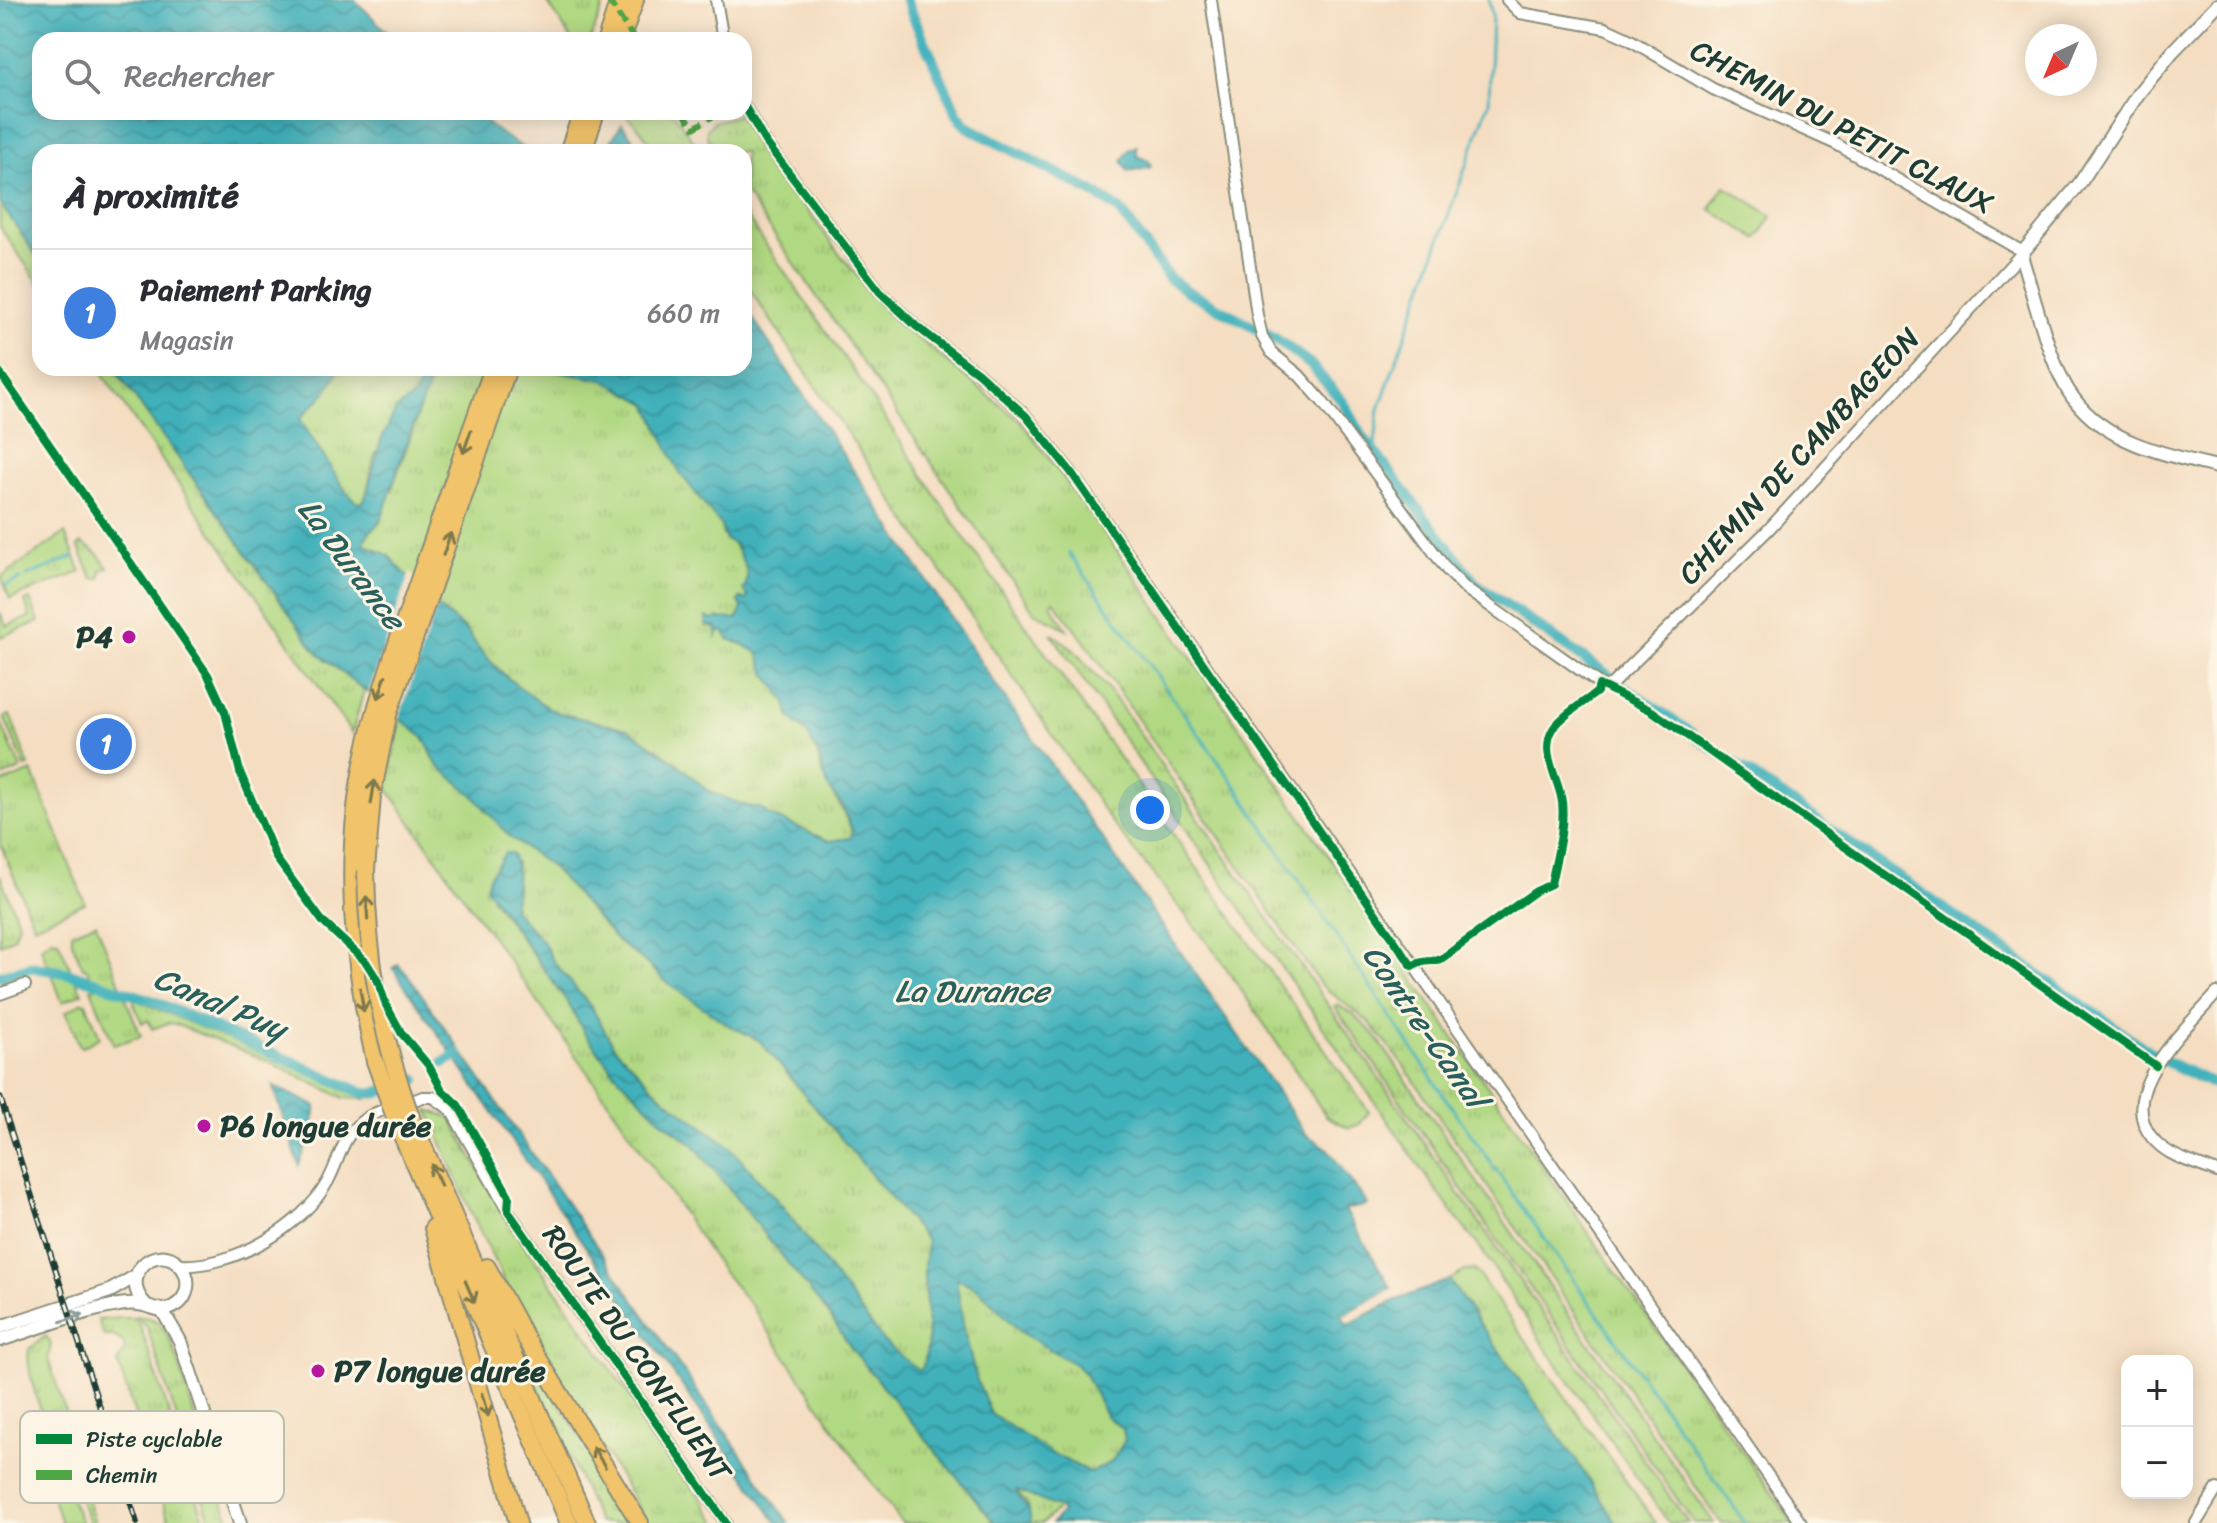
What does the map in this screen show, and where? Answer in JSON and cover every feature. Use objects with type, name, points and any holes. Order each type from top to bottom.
[{"type":"highway","points":[[609,32],[619,0]]},
{"type":"highway","points":[[624,32],[635,0]]},
{"type":"highway","points":[[571,144],[579,120]]},
{"type":"highway","points":[[586,144],[593,120]]},
{"type":"highway","points":[[490,376],[376,707],[356,807],[352,912],[357,968],[375,1061],[461,1231],[587,1523]]},
{"type":"highway","points":[[505,376],[388,715],[367,832],[366,911],[379,1013],[405,1123],[518,1523]]},
{"type":"highway","points":[[417,1169],[569,1523]]},
{"type":"highway","points":[[461,1231],[488,1269],[525,1337],[640,1523]]},
{"type":"street","points":[[716,0],[722,32]]},
{"type":"street","name":"CHEMIN DE CAMBAGEON","points":[[1211,0],[1261,331],[1271,352],[1299,375],[1322,401],[1456,579],[1489,607],[1611,683],[1768,530],[2023,252]]},
{"type":"street","name":"CHEMIN DU PETIT CLAUX","points":[[1507,0],[1520,13],[1605,28],[1627,38],[1713,89],[1836,144],[2023,252]]},
{"type":"street","points":[[2217,5],[2172,52],[2138,94],[2080,183],[2023,252],[2022,259],[2060,374],[2072,397],[2089,417],[2107,430],[2143,446],[2217,467]]},
{"type":"street","points":[[752,119],[764,140],[880,292],[916,326],[978,373],[1026,416],[1071,472],[1801,1523]]},
{"type":"street","points":[[0,994],[25,985]]},
{"type":"street","points":[[2217,993],[2162,1059],[2142,1091],[2142,1119],[2156,1143],[2217,1172]]},
{"type":"street","name":"ROUTE DU CONFLUENT","points":[[208,1264],[265,1241],[300,1217],[329,1179],[347,1138],[362,1121],[423,1097],[441,1101],[451,1110],[508,1211],[726,1523]]},
{"type":"street","points":[[146,1305],[136,1292],[136,1276],[141,1267],[153,1259],[168,1258],[180,1265],[208,1264]]},
{"type":"street","points":[[180,1341],[180,1303],[193,1278],[208,1264]]},
{"type":"street","points":[[180,1265],[188,1281],[187,1290]]},
{"type":"street","points":[[0,1327],[110,1291],[136,1276]]},
{"type":"street","points":[[0,1340],[104,1308],[136,1303],[162,1310],[180,1303]]},
{"type":"street","points":[[162,1310],[180,1341],[203,1411]]},
{"type":"street","points":[[2196,1523],[2217,1489]]},
{"type":"street","points":[[233,1503],[240,1523]]},
{"type":"green space","points":[[546,0],[598,0],[603,7],[593,32],[567,32]]},
{"type":"green space","points":[[631,120],[679,120],[695,144],[650,144]]},
{"type":"green space","points":[[743,120],[837,251],[882,305],[1021,422],[1091,513],[1617,1274],[1793,1523],[1721,1523],[1397,1056],[1370,1023],[1321,985],[1054,601],[1051,605],[1067,629],[1034,612],[752,203],[752,144],[712,144],[707,137],[707,129],[714,122]]},
{"type":"green space","points":[[1725,186],[1772,216],[1757,239],[1710,209]]},
{"type":"green space","points":[[0,203],[32,249],[32,273],[0,227]]},
{"type":"green space","points":[[752,225],[958,529],[1369,1112],[1360,1124],[1349,1128],[1326,1116],[1219,957],[1110,820],[752,293]]},
{"type":"green space","points":[[104,376],[120,376],[317,652],[364,690],[352,734]]},
{"type":"green space","points":[[335,376],[422,376],[414,396],[401,406],[374,457],[366,496],[358,504],[346,492],[300,419],[327,391]]},
{"type":"green space","points":[[433,376],[581,376],[604,380],[648,404],[679,472],[721,525],[723,535],[734,546],[747,571],[748,596],[737,619],[707,621],[708,626],[725,632],[728,639],[758,653],[766,674],[786,702],[789,716],[807,733],[821,769],[853,832],[851,838],[829,841],[762,809],[708,791],[677,763],[628,729],[558,713],[542,704],[484,655],[466,630],[430,601],[388,555],[366,545],[364,542],[369,531],[379,524],[420,403]]},
{"type":"green space","points":[[65,533],[81,572],[10,599],[1,577]]},
{"type":"green space","points":[[82,543],[98,554],[108,568],[101,570],[101,578],[93,579],[78,546]]},
{"type":"green space","points":[[30,599],[39,622],[0,637],[0,612],[6,626],[30,617],[25,601]]},
{"type":"green space","points":[[1051,633],[1071,647],[1110,691],[1688,1523],[1669,1523]]},
{"type":"green space","points":[[10,715],[29,766],[25,767],[4,717]]},
{"type":"green space","points":[[400,716],[424,738],[437,765],[473,794],[510,837],[553,868],[618,942],[664,980],[728,1025],[759,1040],[927,1241],[924,1272],[928,1339],[924,1363],[919,1372],[884,1342],[782,1206],[729,1146],[663,1097],[614,1047],[592,1008],[553,961],[544,943],[513,909],[517,887],[516,862],[505,854],[491,897],[568,1003],[584,1032],[615,1073],[662,1121],[694,1145],[830,1316],[851,1348],[995,1523],[902,1523],[866,1475],[750,1304],[722,1271],[621,1120],[385,785]]},
{"type":"green space","points":[[0,721],[21,769],[0,778]]},
{"type":"green space","points":[[32,771],[85,903],[34,926],[0,843],[0,784]]},
{"type":"green space","points":[[0,875],[19,924],[14,937],[0,944]]},
{"type":"green space","points":[[96,923],[122,989],[92,978],[83,968],[72,942],[72,932]]},
{"type":"green space","points":[[52,939],[58,940],[71,970],[47,964],[41,947]]},
{"type":"green space","points":[[51,971],[75,978],[82,993],[62,1002]]},
{"type":"green space","points":[[92,981],[123,992],[141,1036],[114,1045],[91,989],[95,988]]},
{"type":"green space","points":[[134,999],[365,1099],[344,1098],[272,1063],[175,1024],[168,1023],[152,1029],[148,1020],[142,1023]]},
{"type":"green space","points":[[83,1002],[100,1037],[82,1047],[66,1012]]},
{"type":"green space","points":[[1337,1005],[1352,1013],[1374,1034],[1714,1523],[1694,1523],[1335,1007]]},
{"type":"green space","points":[[428,1110],[451,1118],[503,1214],[718,1523],[648,1523],[517,1307],[473,1217]]},
{"type":"green space","points":[[1475,1270],[1656,1523],[1616,1523],[1576,1460],[1449,1280],[1465,1271]]},
{"type":"green space","points":[[955,1277],[977,1288],[1021,1332],[1076,1365],[1085,1374],[1107,1417],[1123,1429],[1125,1440],[1112,1461],[1091,1473],[1051,1453],[991,1414],[977,1381]]},
{"type":"green space","points":[[136,1316],[158,1322],[166,1331],[193,1411],[174,1411],[147,1327]]},
{"type":"green space","points":[[135,1318],[168,1411],[134,1411],[118,1363],[125,1349],[123,1342],[113,1336],[104,1336],[98,1320]]},
{"type":"green space","points":[[46,1336],[51,1345],[48,1358],[65,1411],[41,1411],[33,1386],[29,1349]]},
{"type":"green space","points":[[521,1348],[525,1348],[634,1523],[599,1523]]},
{"type":"green space","points":[[1015,1489],[1059,1508],[1042,1523],[1031,1523],[1027,1504]]},
{"type":"green space","points":[[55,1503],[73,1503],[82,1523],[61,1523]]},
{"type":"green space","points":[[81,1503],[88,1503],[95,1523],[90,1523]]},
{"type":"green space","points":[[164,1503],[198,1503],[205,1523],[170,1523]]},
{"type":"green space","points":[[204,1503],[224,1503],[230,1523],[211,1523]]},
{"type":"water","points":[[0,0],[355,0],[387,32],[32,32],[32,120],[483,120],[517,144],[32,144],[32,249],[0,203]]},
{"type":"water","points":[[622,124],[637,144],[609,144]]},
{"type":"water","points":[[1137,146],[1137,156],[1148,160],[1150,168],[1128,171],[1122,161],[1129,150]]},
{"type":"water","name":"La Durance","points":[[752,317],[987,672],[1307,1135],[1327,1148],[1368,1205],[1345,1210],[1391,1288],[1342,1316],[1347,1325],[1394,1301],[1449,1280],[1576,1460],[1616,1523],[1052,1523],[1062,1512],[1059,1508],[1016,1490],[1029,1511],[1031,1523],[995,1523],[851,1348],[830,1316],[694,1145],[662,1121],[615,1073],[585,1034],[568,1003],[486,887],[505,853],[512,853],[515,866],[513,909],[544,943],[553,961],[592,1008],[614,1047],[663,1097],[729,1146],[782,1206],[884,1342],[919,1371],[924,1363],[928,1339],[924,1272],[927,1241],[759,1040],[728,1025],[664,980],[618,942],[553,868],[510,837],[472,794],[437,765],[424,738],[317,652],[120,376],[335,376],[327,391],[300,419],[346,492],[358,503],[363,502],[366,496],[381,440],[396,410],[414,396],[422,376],[433,376],[382,517],[365,538],[366,545],[388,555],[430,601],[466,630],[484,655],[542,704],[558,713],[628,729],[677,763],[708,791],[762,809],[829,841],[850,838],[853,832],[842,805],[828,787],[818,755],[807,733],[789,716],[786,702],[766,674],[758,653],[728,639],[725,632],[719,632],[716,637],[716,627],[706,625],[706,617],[713,620],[738,619],[742,607],[738,601],[748,596],[743,590],[747,572],[735,544],[726,540],[721,525],[679,472],[648,404],[604,380],[581,376],[752,376]],"holes":[[[956,1278],[977,1288],[1021,1332],[1076,1365],[1085,1374],[1107,1417],[1123,1429],[1125,1440],[1112,1461],[1091,1473],[1051,1453],[991,1414],[977,1381],[965,1335]]]},
{"type":"water","points":[[398,964],[789,1523],[777,1523],[402,982],[393,968]]},
{"type":"water","points":[[273,1086],[316,1106],[312,1132],[299,1165]]},
{"type":"pier","points":[[410,572],[438,602],[398,722],[367,698]]},
{"type":"waterway","points":[[906,0],[957,114],[966,126],[1093,192],[1120,210],[1169,278],[1276,339],[1310,364],[1343,402],[1362,436],[1475,583],[2157,1057],[2217,1086]]},
{"type":"waterway","points":[[1374,452],[1379,409],[1489,102],[1492,16],[1489,0]]},
{"type":"waterway","name":"Contre-Canal","points":[[1069,553],[1233,782],[1444,1096],[1745,1523]]},
{"type":"waterway","points":[[27,576],[73,557]]},
{"type":"waterway","points":[[6,585],[21,579]]},
{"type":"waterway","name":"Canal Puy","points":[[0,976],[32,967],[68,973],[153,1001],[363,1093],[376,1093],[416,1079]]},
{"type":"waterway","name":"Canal Puy","points":[[443,1063],[458,1054]]},
{"type":"railway","points":[[0,1097],[101,1411]]},
{"type":"railway","points":[[131,1503],[137,1523]]},
{"type":"marked path","points":[[608,0],[630,32]]},
{"type":"marked path","points":[[688,120],[694,128],[707,120]]},
{"type":"cycle path","points":[[752,119],[764,140],[880,292],[916,326],[978,373],[1026,416],[1071,472],[1412,966],[1441,959],[1536,891],[1551,884],[1563,812],[1549,756],[1549,738],[1556,724],[1597,692],[1599,685]]},
{"type":"cycle path","points":[[0,373],[208,675],[225,712],[240,772],[276,858],[323,922],[366,962],[402,1034],[429,1066],[442,1090],[458,1105],[509,1196],[508,1211],[726,1523]]},
{"type":"cycle path","points":[[1604,687],[1652,711],[2156,1066]]},
{"type":"place","name":"P4","points":[[129,637]]},
{"type":"place","name":"Paiement Parking","points":[[106,744]]},
{"type":"place","name":"P6 longue durée","points":[[204,1126]]},
{"type":"place","name":"P7 longue durée","points":[[318,1371]]}]
